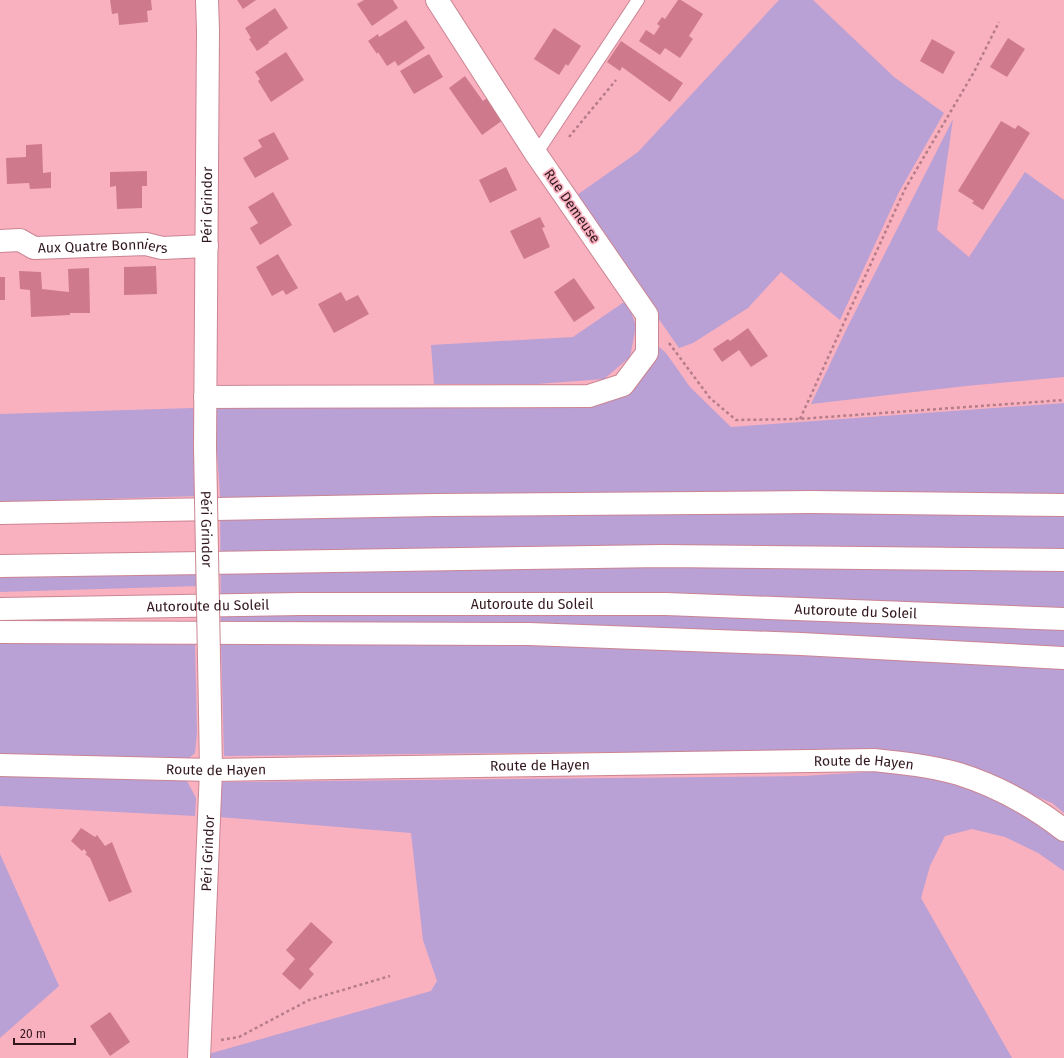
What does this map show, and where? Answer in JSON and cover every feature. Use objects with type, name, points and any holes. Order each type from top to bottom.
[{"type":"main road","name":"Péri Grindor","points":[[199,1051],[211,770],[205,447],[207,0]]},
{"type":"main road","name":"Rue Demeuse","points":[[437,0],[539,159],[647,315]]},
{"type":"main road","name":"Aux Quatre Bonniers","points":[[0,241],[20,240],[34,248],[146,244],[162,248],[207,246]]},
{"type":"main road","points":[[205,396],[589,396],[623,385],[647,353],[647,315]]},
{"type":"main road","points":[[0,512],[436,505],[811,502],[1064,505]]},
{"type":"main road","points":[[0,566],[663,556],[1064,560]]},
{"type":"main road","name":"Autoroute du Soleil","points":[[0,609],[300,604],[666,604],[1064,619]]},
{"type":"main road","points":[[0,632],[529,634],[801,644],[1064,658]]},
{"type":"main road","name":"Route de Hayen","points":[[0,765],[211,770],[874,760],[918,765],[959,774],[1018,799],[1041,812],[1064,830]]},
{"type":"lane","points":[[539,159],[638,0]]},
{"type":"path","points":[[799,420],[905,189],[974,72],[999,22]]},
{"type":"path","points":[[539,159],[564,143],[616,80]]},
{"type":"path","points":[[647,315],[710,398],[736,420],[799,420],[1064,400]]},
{"type":"path","points":[[199,1051],[239,1037],[309,1000],[390,976]]},
{"type":"shaded area","points":[[779,0],[813,0],[894,77],[944,113],[899,192],[840,320],[781,272],[748,308],[693,343],[679,348],[640,292],[577,195],[638,152]]},
{"type":"shaded area","points":[[953,119],[937,230],[969,257],[1025,172],[1064,200],[1064,377],[966,386],[811,404],[848,326]]},
{"type":"shaded area","points":[[627,300],[636,326],[630,357],[604,379],[537,384],[434,384],[431,345],[573,337]]},
{"type":"shaded area","points":[[657,345],[666,353],[690,387],[731,427],[1064,403],[1064,813],[1052,803],[968,768],[916,755],[613,752],[224,756],[221,644],[220,495],[214,407],[593,402]]},
{"type":"shaded area","points":[[193,408],[198,436],[199,496],[0,502],[0,414]]},
{"type":"shaded area","points":[[198,572],[199,586],[0,592],[0,575]]},
{"type":"shaded area","points":[[0,642],[195,643],[197,732],[195,753],[183,763],[0,758]]},
{"type":"shaded area","points":[[899,770],[971,786],[1049,826],[1064,841],[1064,871],[1038,853],[1005,837],[972,829],[945,836],[930,866],[921,898],[1012,1058],[205,1058],[205,1055],[431,991],[437,981],[423,940],[411,833],[219,817],[217,800],[223,782],[804,776]]},
{"type":"shaded area","points":[[0,772],[163,777],[187,781],[196,798],[195,816],[0,806]]},
{"type":"shaded area","points":[[0,854],[59,986],[0,1038]]},
{"type":"building","points":[[110,0],[151,0],[152,10],[147,11],[148,22],[119,25],[118,13],[112,14]]},
{"type":"building","points":[[237,0],[256,0],[243,9]]},
{"type":"building","points":[[364,0],[393,0],[398,8],[372,26],[357,4]]},
{"type":"building","points":[[678,0],[681,0],[703,14],[689,36],[693,39],[680,58],[665,48],[660,55],[639,41],[646,30],[654,35],[660,26],[657,24],[662,17],[665,19]]},
{"type":"building","points":[[275,8],[288,28],[257,51],[249,39],[251,38],[245,28]]},
{"type":"building","points":[[406,20],[425,48],[398,66],[395,61],[387,66],[378,52],[377,54],[368,41],[378,34],[379,37]]},
{"type":"building","points":[[554,28],[581,46],[568,66],[566,64],[559,75],[534,59]]},
{"type":"building","points":[[1008,38],[1025,49],[1007,77],[990,67]]},
{"type":"building","points":[[932,39],[955,52],[943,74],[920,61]]},
{"type":"building","points":[[621,41],[683,83],[670,102],[622,67],[620,71],[607,62]]},
{"type":"building","points":[[286,52],[304,80],[271,102],[258,81],[260,79],[255,72]]},
{"type":"building","points":[[429,54],[443,77],[414,94],[400,71]]},
{"type":"building","points":[[465,76],[483,101],[487,98],[503,120],[482,135],[449,88]]},
{"type":"building","points":[[1001,121],[1015,129],[1018,125],[1030,133],[983,210],[972,203],[974,201],[958,191]]},
{"type":"building","points":[[274,132],[289,159],[255,178],[243,158],[262,147],[258,140]]},
{"type":"building","points":[[42,144],[43,173],[51,172],[51,188],[30,189],[29,183],[7,184],[6,158],[26,157],[26,145]]},
{"type":"building","points":[[506,167],[517,190],[490,203],[479,180]]},
{"type":"building","points":[[147,171],[147,186],[142,186],[142,208],[117,209],[116,186],[110,187],[110,172]]},
{"type":"building","points":[[273,192],[292,225],[260,245],[250,228],[258,223],[248,207]]},
{"type":"building","points":[[540,217],[545,227],[542,228],[550,247],[524,259],[510,231]]},
{"type":"building","points":[[278,254],[298,288],[286,295],[283,290],[272,296],[256,267]]},
{"type":"building","points":[[156,266],[157,294],[124,295],[124,267]]},
{"type":"building","points":[[89,268],[90,313],[70,313],[70,315],[31,317],[30,290],[20,289],[19,271],[41,272],[42,289],[69,292],[68,269]]},
{"type":"building","points":[[0,277],[5,277],[5,300],[0,300]]},
{"type":"building","points":[[574,278],[595,308],[574,322],[554,292]]},
{"type":"building","points":[[341,292],[346,301],[358,295],[369,314],[334,333],[318,304]]},
{"type":"building","points":[[748,328],[768,356],[751,367],[739,350],[722,362],[713,349],[728,339],[730,341]]},
{"type":"building","points":[[81,828],[95,837],[97,835],[105,846],[112,842],[132,892],[109,902],[90,858],[85,854],[87,853],[84,849],[82,851],[71,841]]},
{"type":"building","points":[[311,922],[333,942],[309,969],[314,974],[300,990],[282,974],[295,959],[286,950]]},
{"type":"building","points":[[110,1012],[130,1042],[110,1056],[90,1026]]}]
